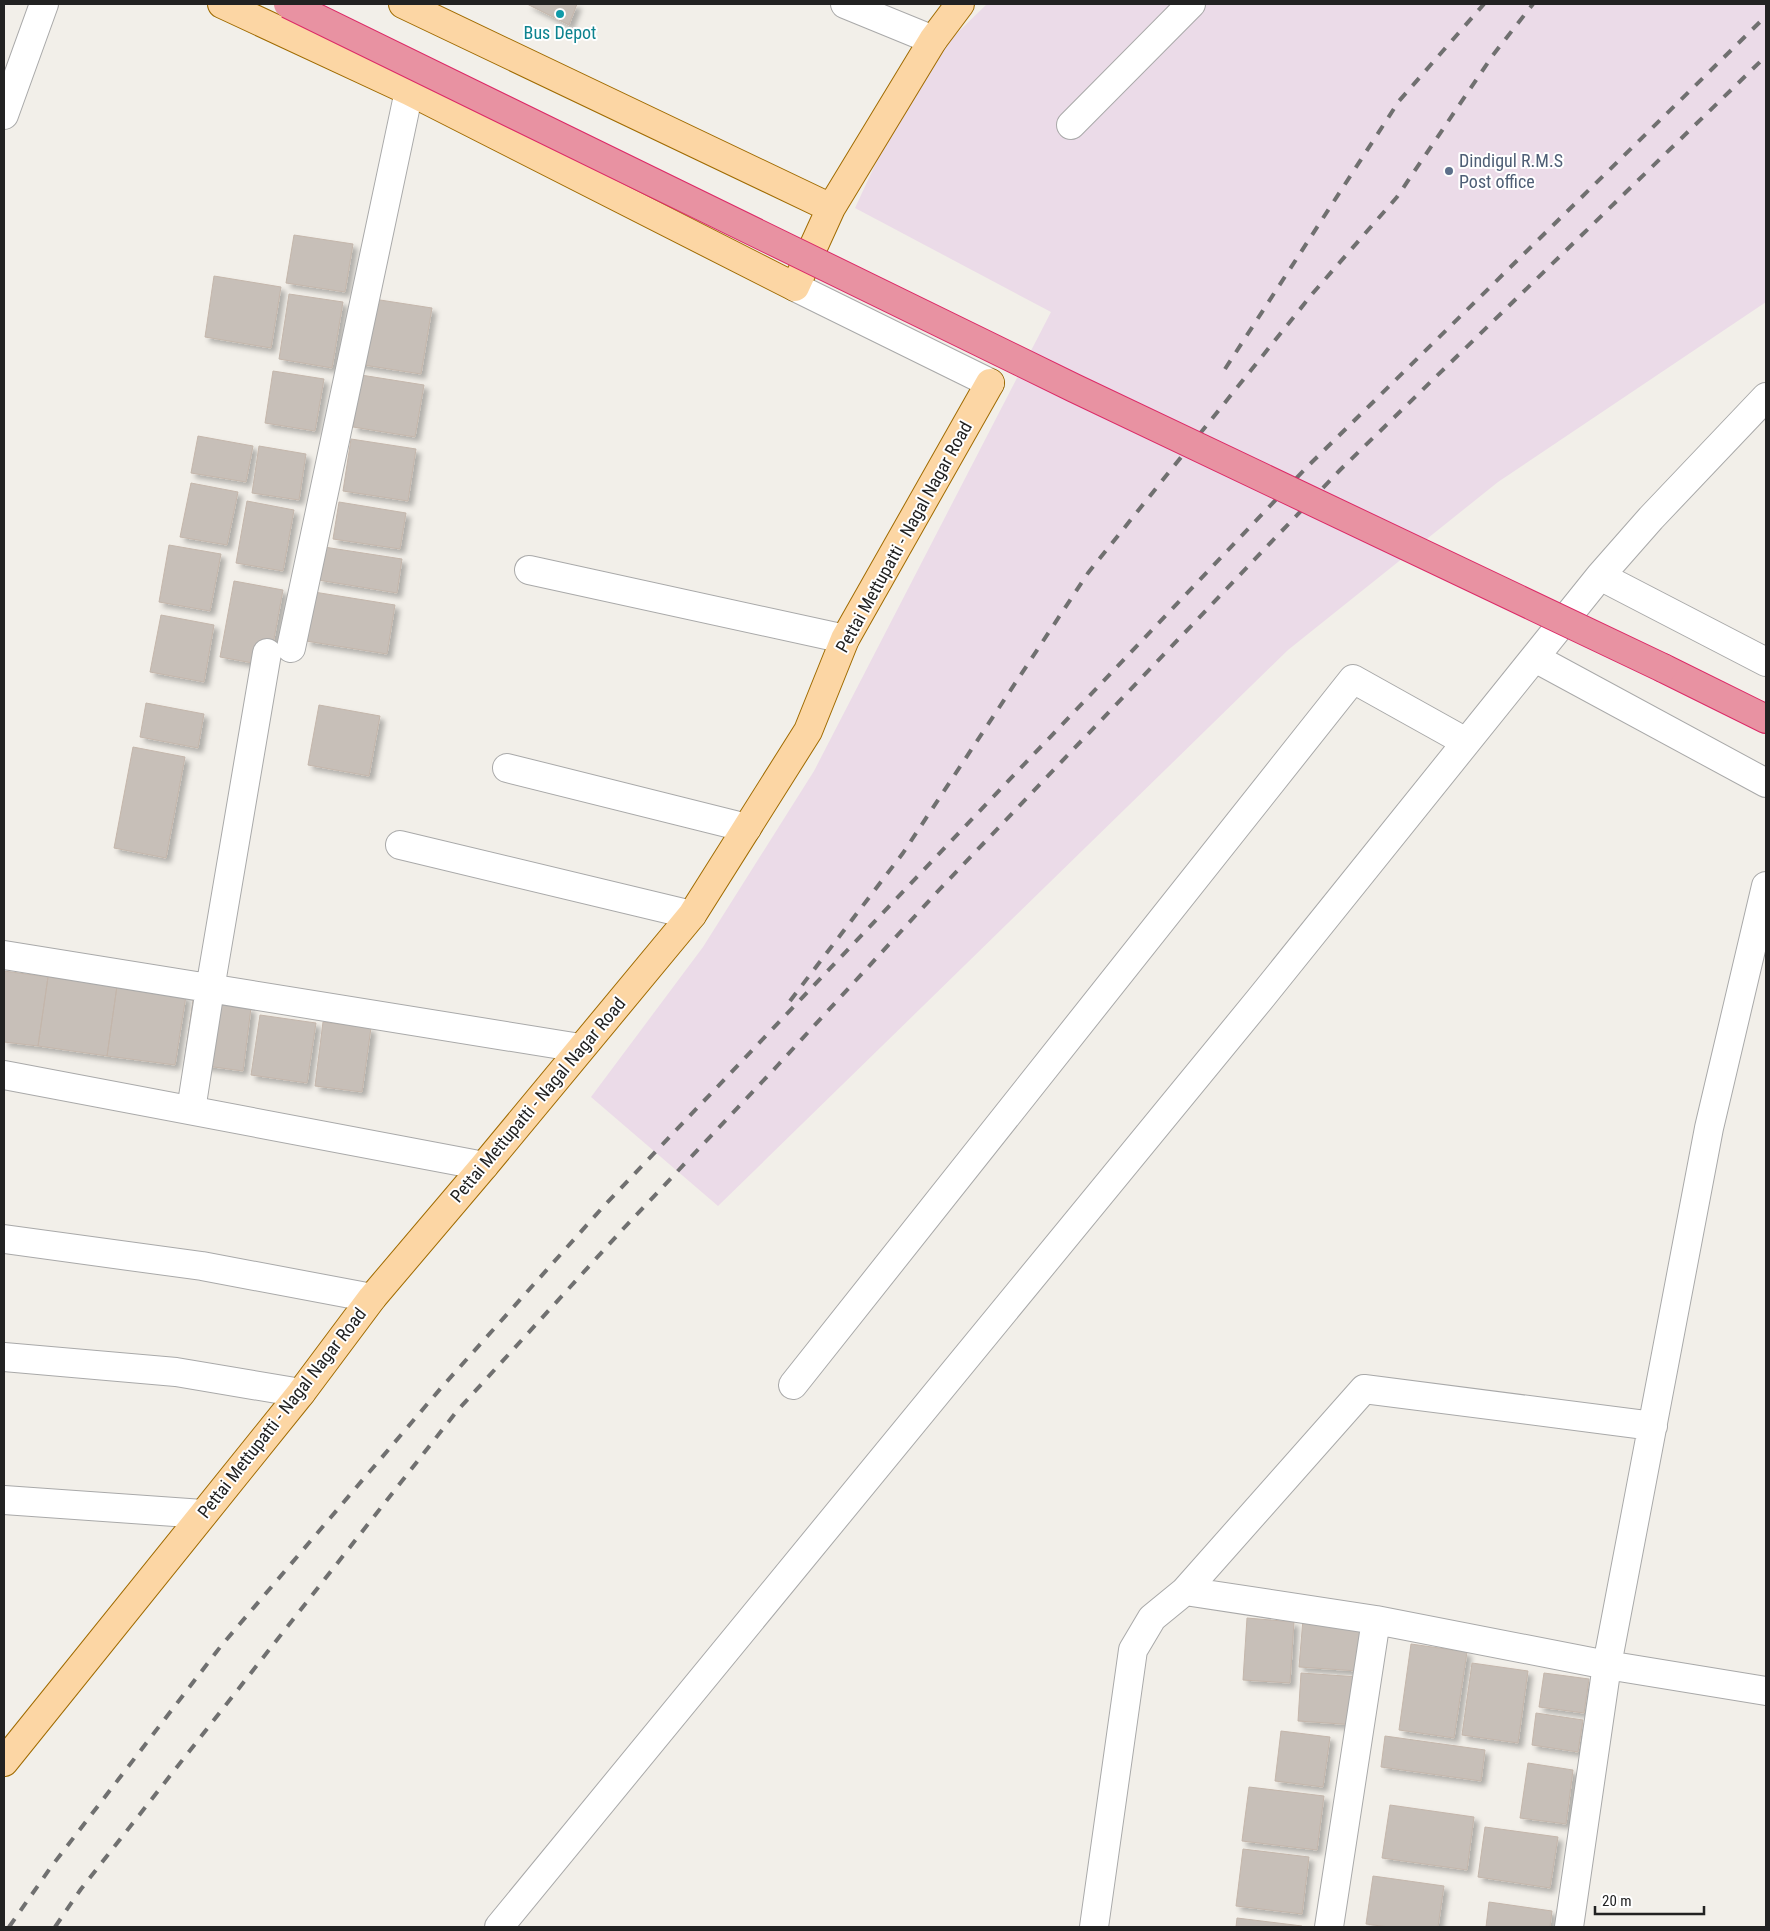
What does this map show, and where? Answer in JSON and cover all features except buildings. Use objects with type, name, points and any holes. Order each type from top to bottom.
[{"type":"highway","points":[[288,4],[1074,388],[1663,668],[1766,719]]},
{"type":"main road","points":[[222,4],[260,12],[409,91],[795,287],[831,208],[933,40],[960,4]]},
{"type":"main road","points":[[403,4],[831,208]]},
{"type":"main road","name":"Pettai Mettupatti - Nagal Nagar Road","points":[[4,1762],[301,1393],[372,1298],[692,915],[808,731],[845,639],[990,383]]},
{"type":"street","points":[[4,115],[44,4]]},
{"type":"street","points":[[845,4],[933,40]]},
{"type":"street","points":[[1070,125],[1191,4]]},
{"type":"street","points":[[191,1110],[210,989],[279,650],[409,91]]},
{"type":"street","points":[[795,287],[990,383]]},
{"type":"street","points":[[499,1927],[1260,999],[1600,576],[1651,518],[1766,397]]},
{"type":"street","points":[[529,570],[845,639]]},
{"type":"street","points":[[1600,576],[1766,662]]},
{"type":"street","points":[[1535,658],[1766,783]]},
{"type":"street","points":[[792,1384],[1353,679],[1466,742]]},
{"type":"street","points":[[506,768],[747,828]]},
{"type":"street","points":[[400,845],[692,915]]},
{"type":"street","points":[[1569,1927],[1607,1665],[1710,1128],[1766,886]]},
{"type":"street","points":[[4,955],[580,1048]]},
{"type":"street","points":[[4,1075],[484,1166]]},
{"type":"street","points":[[4,1238],[202,1266],[372,1298]]},
{"type":"street","points":[[4,1357],[176,1372],[301,1393]]},
{"type":"street","points":[[1094,1927],[1133,1650],[1152,1618],[1185,1591],[1364,1389],[1653,1426]]},
{"type":"street","points":[[4,1500],[203,1514]]},
{"type":"street","points":[[1185,1591],[1376,1620],[1607,1665],[1766,1691]]},
{"type":"street","points":[[1329,1927],[1376,1620]]},
{"type":"shaded area","points":[[987,4],[1766,4],[1766,302],[1498,482],[1288,650],[718,1206],[591,1097],[703,947],[814,771],[1051,312],[855,208],[919,70]]},
{"type":"railway","points":[[1225,369],[1399,101],[1484,4]]},
{"type":"railway","points":[[790,1001],[903,853],[1088,573],[1313,293],[1397,197],[1493,55],[1533,4]]},
{"type":"railway","points":[[9,1927],[51,1867],[221,1646],[441,1388],[603,1207],[1308,466],[1766,16]]},
{"type":"railway","points":[[55,1927],[81,1889],[457,1411],[623,1229],[778,1065],[939,890],[1340,470],[1766,56]]},
{"type":"place","name":"Bus Depot","points":[[560,14]]},
{"type":"place","name":"Dindigul R.M.S Post office","points":[[1449,171]]}]
